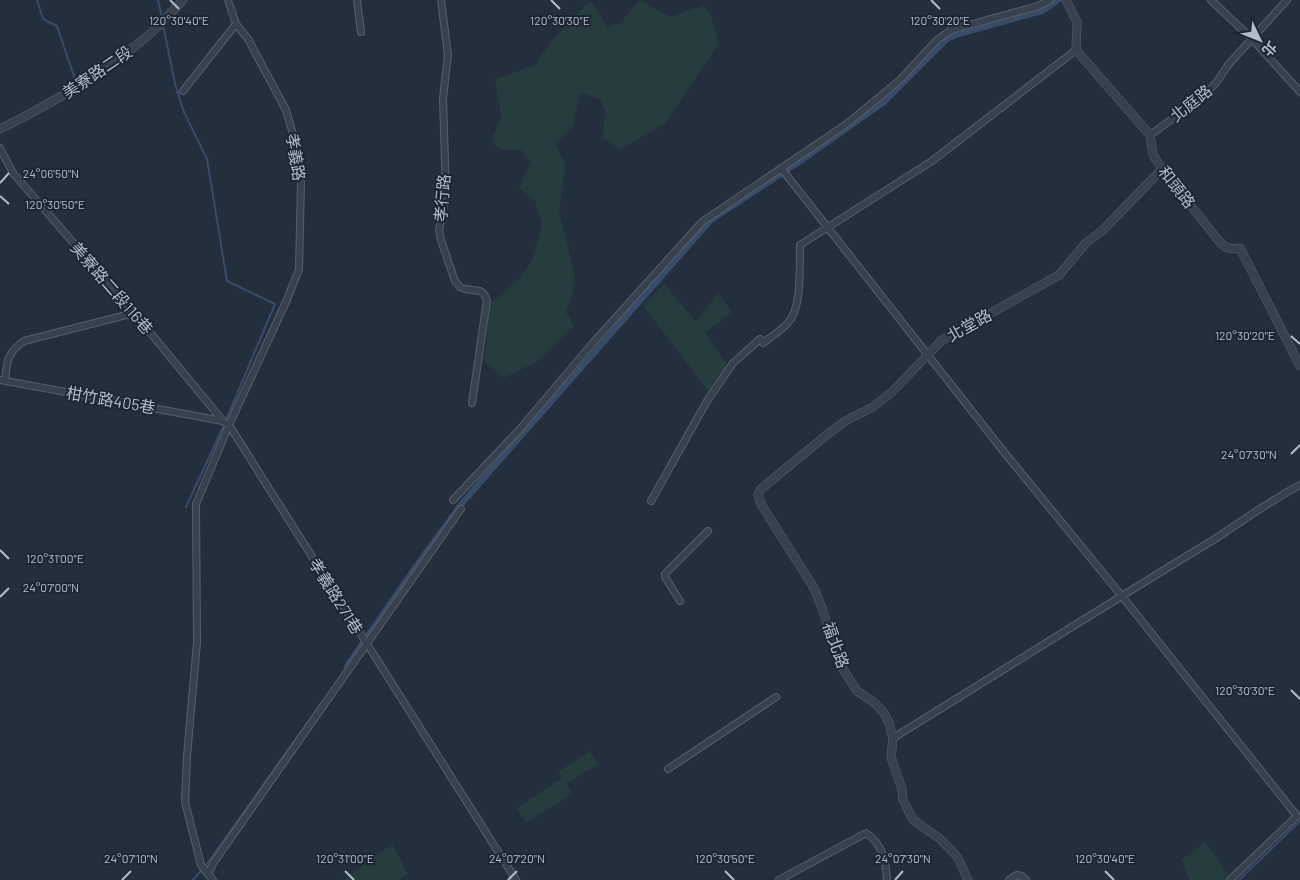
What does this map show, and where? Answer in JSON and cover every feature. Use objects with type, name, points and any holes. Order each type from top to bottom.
[{"type":"street","name":"美寮路二段","points":[[0,129],[68,94],[88,81],[147,37],[183,0]]},
{"type":"street","name":"孝義路","points":[[208,874],[200,859],[185,802],[196,643],[198,578],[196,504],[229,425],[286,302],[299,268],[301,182],[297,148],[286,110],[248,39],[236,24],[228,0]]},
{"type":"street","points":[[357,0],[360,32]]},
{"type":"street","name":"孝行路","points":[[441,0],[448,55],[443,98],[446,194],[439,230],[455,280],[460,287],[480,291],[484,294],[486,300],[472,403]]},
{"type":"street","points":[[453,500],[520,428],[592,344],[702,222],[848,123],[900,80],[937,40],[951,30],[1038,6],[1050,0]]},
{"type":"street","points":[[651,501],[707,401],[733,364],[761,341],[788,323],[794,313],[797,303],[800,245],[932,160],[1076,50],[1077,22],[1066,0]]},
{"type":"street","points":[[1212,0],[1252,39],[1300,92]]},
{"type":"street","name":"北庭路","points":[[1150,135],[1199,100],[1287,0]]},
{"type":"street","points":[[183,91],[236,24]]},
{"type":"street","name":"和頭路","points":[[1076,50],[1150,135],[1153,155],[1162,169],[1225,248],[1233,250],[1240,248],[1300,366]]},
{"type":"street","name":"美寮路二段116巷","points":[[0,148],[13,173],[134,313],[223,421],[229,425]]},
{"type":"street","points":[[781,168],[1004,452],[1297,816],[1230,880]]},
{"type":"street","name":"北堂路","points":[[776,528],[761,504],[758,495],[761,489],[829,433],[847,420],[873,407],[892,392],[941,341],[1060,275],[1086,243],[1103,230],[1162,169]]},
{"type":"street","points":[[2,380],[10,353],[24,342],[134,313]]},
{"type":"street","name":"柑竹路405巷","points":[[2,380],[223,421]]},
{"type":"street","name":"孝義路271巷","points":[[229,425],[516,880]]},
{"type":"street","points":[[893,738],[1300,485]]},
{"type":"street","points":[[214,880],[208,874],[214,862],[462,509]]},
{"type":"street","name":"福北路","points":[[776,528],[814,588],[839,663],[857,691],[876,704],[884,713],[893,738],[891,757],[902,789],[903,800],[913,820],[939,838],[950,849],[958,858],[968,880]]},
{"type":"street","points":[[680,601],[665,578],[665,574],[708,531]]},
{"type":"street","points":[[668,769],[776,697]]},
{"type":"street","points":[[779,880],[866,833],[873,838],[880,848],[886,864],[887,880]]},
{"type":"street","points":[[1009,880],[1017,875],[1022,876],[1026,880]]},
{"type":"green space","points":[[640,0],[671,17],[704,5],[711,16],[719,44],[665,123],[620,150],[602,137],[606,112],[600,99],[580,93],[573,126],[555,144],[566,164],[559,210],[575,275],[572,297],[566,312],[574,326],[538,361],[504,378],[484,362],[490,304],[519,279],[532,261],[542,224],[535,201],[519,188],[531,162],[521,150],[502,150],[492,141],[501,115],[495,80],[536,64],[550,43],[587,3],[593,3],[607,27],[620,23]]},
{"type":"green space","points":[[664,284],[696,322],[718,293],[732,312],[705,333],[728,366],[711,394],[643,306]]},
{"type":"green space","points":[[590,751],[598,764],[566,784],[573,793],[526,823],[517,808],[562,778],[558,772]]},
{"type":"green space","points":[[1205,842],[1230,877],[1227,880],[1190,880],[1181,860]]},
{"type":"green space","points":[[392,844],[408,874],[399,880],[343,880]]},
{"type":"waterway","points":[[37,0],[43,19],[57,26],[75,79]]},
{"type":"waterway","points":[[158,0],[162,18]]},
{"type":"waterway","points":[[347,666],[463,502],[711,220],[799,162],[884,102],[947,39],[955,35],[1042,11],[1058,0]]},
{"type":"waterway","points":[[163,25],[175,84],[184,112],[207,159],[227,281],[275,304],[226,420]]},
{"type":"waterway","points":[[186,507],[224,425]]},
{"type":"waterway","points":[[193,880],[207,864],[322,702]]},
{"type":"waterway","points":[[1239,880],[1300,821]]}]
